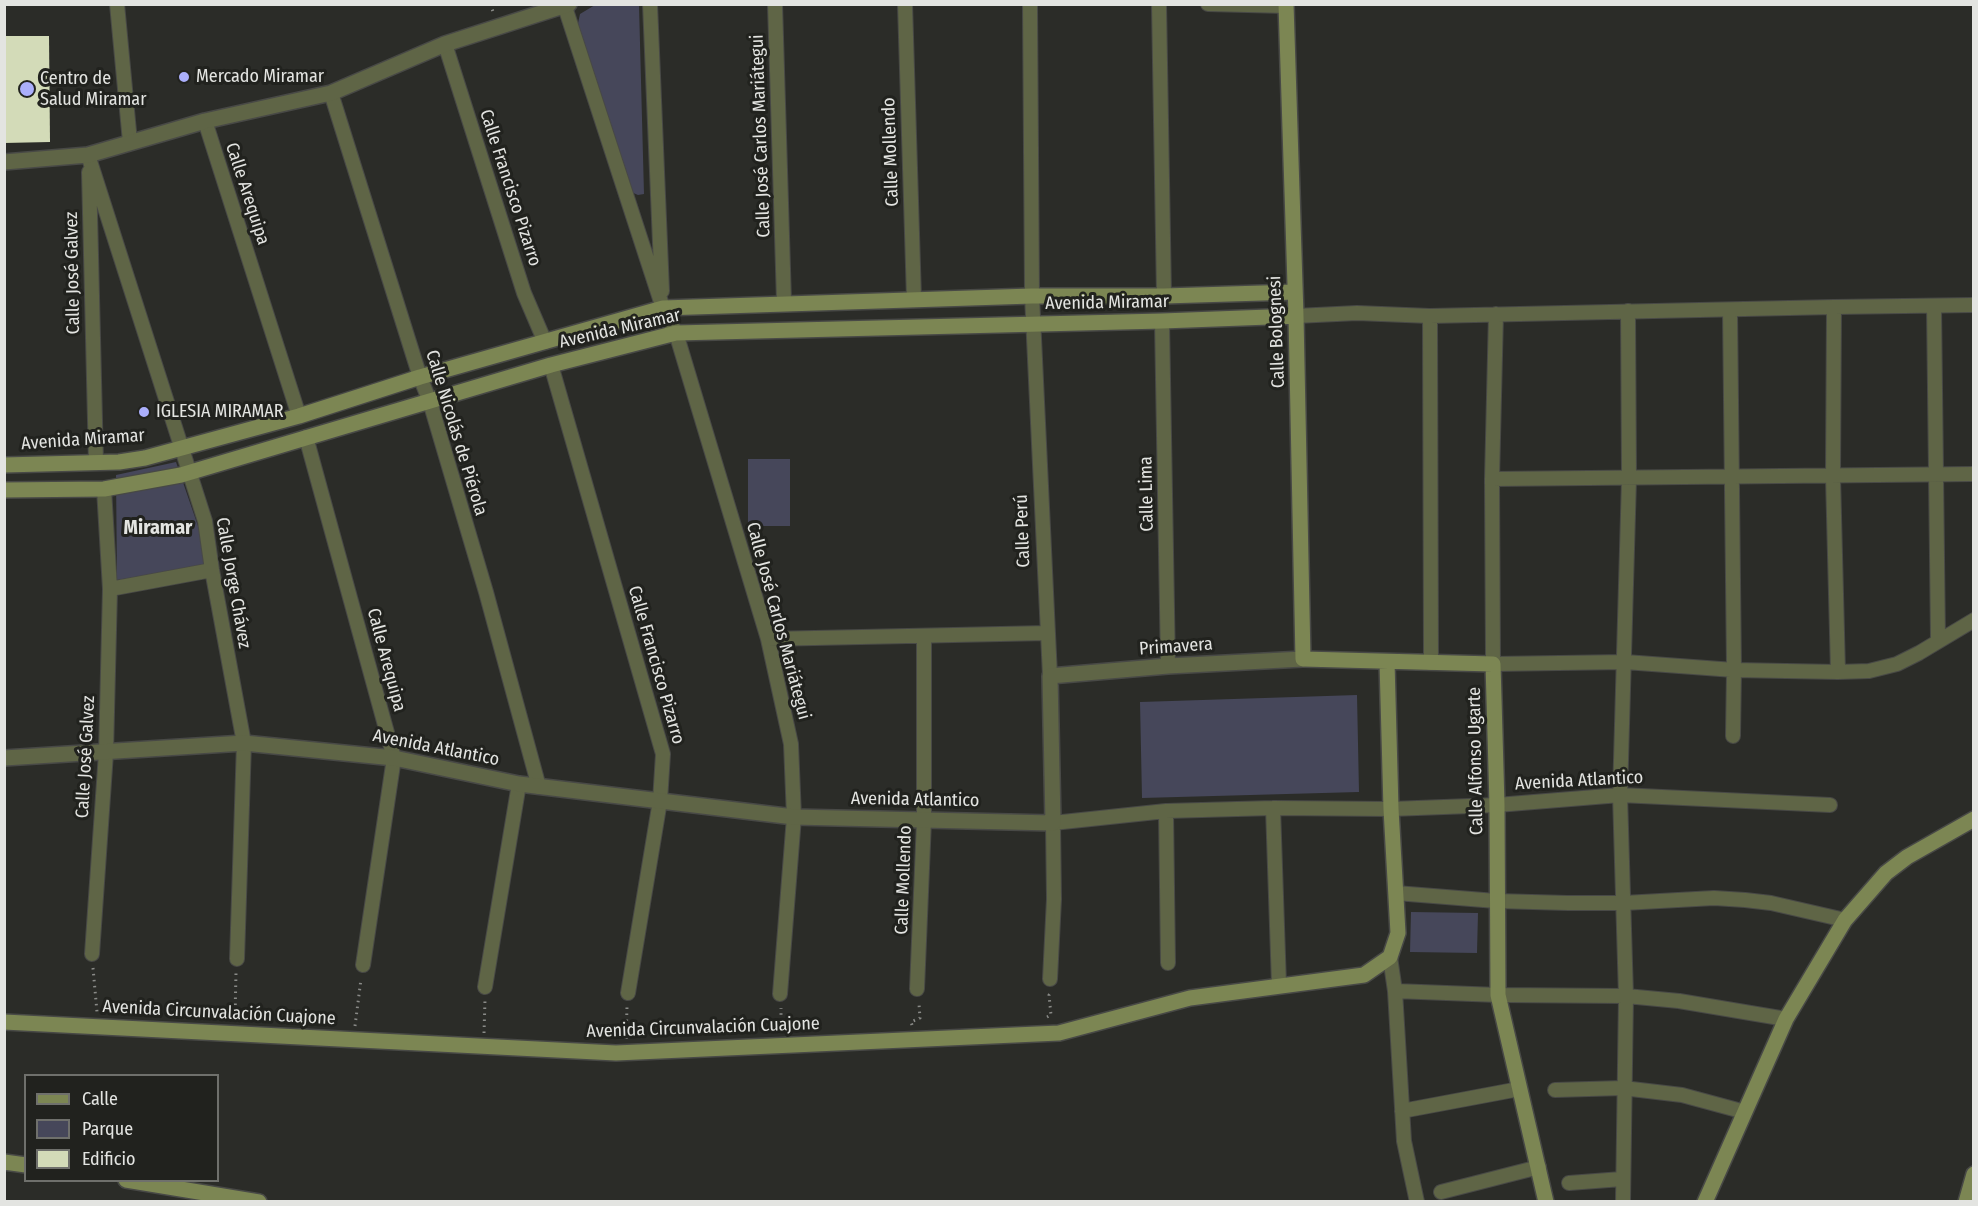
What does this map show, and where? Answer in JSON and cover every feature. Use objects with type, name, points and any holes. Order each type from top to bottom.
[{"type":"main road","name":"Calle Bolognesi","points":[[1286,5],[1304,659]]},
{"type":"main road","name":"Avenida Miramar","points":[[4,465],[145,458],[299,416],[420,377],[663,308],[1032,296],[1164,296],[1295,292]]},
{"type":"main road","name":"Avenida Miramar","points":[[4,490],[104,489],[181,475],[551,365],[676,333],[1296,316]]},
{"type":"main road","points":[[1304,659],[1387,663],[1493,664]]},
{"type":"main road","points":[[1387,663],[1391,809],[1398,933],[1390,957]]},
{"type":"main road","name":"Calle Alfonso Ugarte","points":[[1493,664],[1497,805],[1498,995],[1546,1202]]},
{"type":"main road","points":[[1705,1202],[1786,1019],[1845,920],[1886,873],[1907,857],[1974,819]]},
{"type":"main road","name":"Avenida Circunvalación Cuajone","points":[[4,1022],[625,1053],[1052,1034],[1190,998],[1364,975],[1390,957]]},
{"type":"main road","points":[[4,1162],[24,1165]]},
{"type":"main road","points":[[1966,1202],[1974,1174]]},
{"type":"main road","points":[[138,1182],[259,1202]]},
{"type":"street","points":[[117,4],[129,142]]},
{"type":"street","points":[[650,4],[663,308]]},
{"type":"street","name":"Calle José Carlos Mariátegui","points":[[775,4],[784,303]]},
{"type":"street","name":"Calle Mollendo","points":[[904,4],[914,299]]},
{"type":"street","name":"Calle Perú","points":[[1030,4],[1032,296],[1050,676],[1054,898],[1050,979]]},
{"type":"street","points":[[1159,4],[1164,296]]},
{"type":"street","points":[[1208,4],[1286,5]]},
{"type":"street","points":[[4,162],[88,155],[205,121],[332,93],[445,44],[567,6]]},
{"type":"street","name":"Calle José Carlos Mariátegui","points":[[567,6],[663,308],[676,333],[768,639],[791,744],[794,817],[780,994]]},
{"type":"street","name":"Calle Francisco Pizarro","points":[[445,44],[524,293],[544,342]]},
{"type":"street","name":"Calle Nicolás de Piérola","points":[[332,93],[420,377],[430,402],[539,787]]},
{"type":"street","name":"Calle Arequipa","points":[[205,121],[299,416]]},
{"type":"street","name":"Calle Jorge Chávez","points":[[88,155],[205,521],[244,743],[237,959]]},
{"type":"street","name":"Calle José Galvez","points":[[88,155],[96,462]]},
{"type":"street","points":[[1296,316],[1357,313],[1430,316],[1834,306],[1974,306]]},
{"type":"street","points":[[1834,306],[1833,477],[1838,672]]},
{"type":"street","points":[[1934,306],[1938,640]]},
{"type":"street","points":[[1730,310],[1733,736]]},
{"type":"street","points":[[1623,1202],[1626,996],[1620,795],[1629,479],[1628,311]]},
{"type":"street","name":"Calle Alfonso Ugarte","points":[[1493,664],[1492,479],[1496,314]]},
{"type":"street","points":[[1430,316],[1431,663]]},
{"type":"street","name":"Calle Lima","points":[[1162,321],[1168,666]]},
{"type":"street","name":"Calle Francisco Pizarro","points":[[551,365],[663,754],[660,801],[628,993]]},
{"type":"street","name":"Calle Arequipa","points":[[306,437],[394,758],[363,965]]},
{"type":"street","points":[[1492,479],[1974,474]]},
{"type":"street","name":"Calle José Galvez","points":[[92,954],[106,753],[110,589],[104,489]]},
{"type":"street","points":[[110,589],[212,570]]},
{"type":"street","points":[[1493,664],[1625,662],[1734,670],[1838,672],[1869,670],[1897,664],[1974,620]]},
{"type":"street","points":[[768,639],[1047,633]]},
{"type":"street","name":"Calle Mollendo","points":[[917,989],[924,820],[924,636]]},
{"type":"street","name":"Primavera","points":[[1050,676],[1168,666],[1304,659]]},
{"type":"street","name":"Avenida Atlantico","points":[[4,758],[244,743],[394,758],[539,787],[794,817],[1053,823],[1166,811],[1272,808],[1391,809],[1497,805],[1620,795],[1830,805]]},
{"type":"street","points":[[485,987],[519,784]]},
{"type":"street","points":[[1272,808],[1279,985]]},
{"type":"street","points":[[1166,811],[1168,963]]},
{"type":"street","points":[[1396,893],[1496,901],[1624,903],[1714,898],[1771,903],[1845,920]]},
{"type":"street","points":[[1390,957],[1395,991],[1404,1141],[1417,1202]]},
{"type":"street","points":[[1395,991],[1626,996],[1680,1001],[1786,1019]]},
{"type":"street","points":[[1555,1090],[1623,1088],[1682,1095],[1745,1112]]},
{"type":"street","points":[[1402,1111],[1519,1089]]},
{"type":"street","points":[[1441,1192],[1539,1167]]},
{"type":"street","points":[[1569,1183],[1622,1179]]},
{"type":"path","points":[[92,954],[99,1027]]},
{"type":"path","points":[[235,1033],[237,959]]},
{"type":"path","points":[[354,1038],[363,965]]},
{"type":"path","points":[[1050,979],[1057,987],[1057,993],[1049,995],[1051,1015],[1041,1019],[1041,1023],[1051,1025],[1052,1034]]},
{"type":"path","points":[[484,1046],[485,987]]},
{"type":"path","points":[[917,989],[920,1018],[911,1022],[912,1027],[922,1030],[923,1040]]},
{"type":"path","points":[[625,1053],[628,993]]},
{"type":"path","points":[[780,994],[781,1024],[771,1026],[771,1030],[783,1034],[783,1046]]},
{"type":"green space","points":[[595,5],[639,5],[644,194],[638,195],[631,192],[577,28],[580,14]]},
{"type":"green space","points":[[748,459],[790,459],[790,526],[748,526]]},
{"type":"green space","points":[[176,462],[209,558],[206,566],[117,580],[116,475]]},
{"type":"green space","points":[[1357,695],[1359,792],[1142,798],[1140,702]]},
{"type":"green space","points":[[1411,912],[1478,913],[1477,953],[1410,952]]},
{"type":"building","name":"Centro de Salud Miramar","points":[[4,36],[49,36],[50,142],[4,143]]},
{"type":"place","name":"Mercado Miramar","points":[[184,77]]},
{"type":"place","name":"Centro de Salud Miramar","points":[[27,89]]},
{"type":"place","name":"IGLESIA MIRAMAR","points":[[144,412]]},
{"type":"district","name":"Miramar","points":[[158,528]]}]
